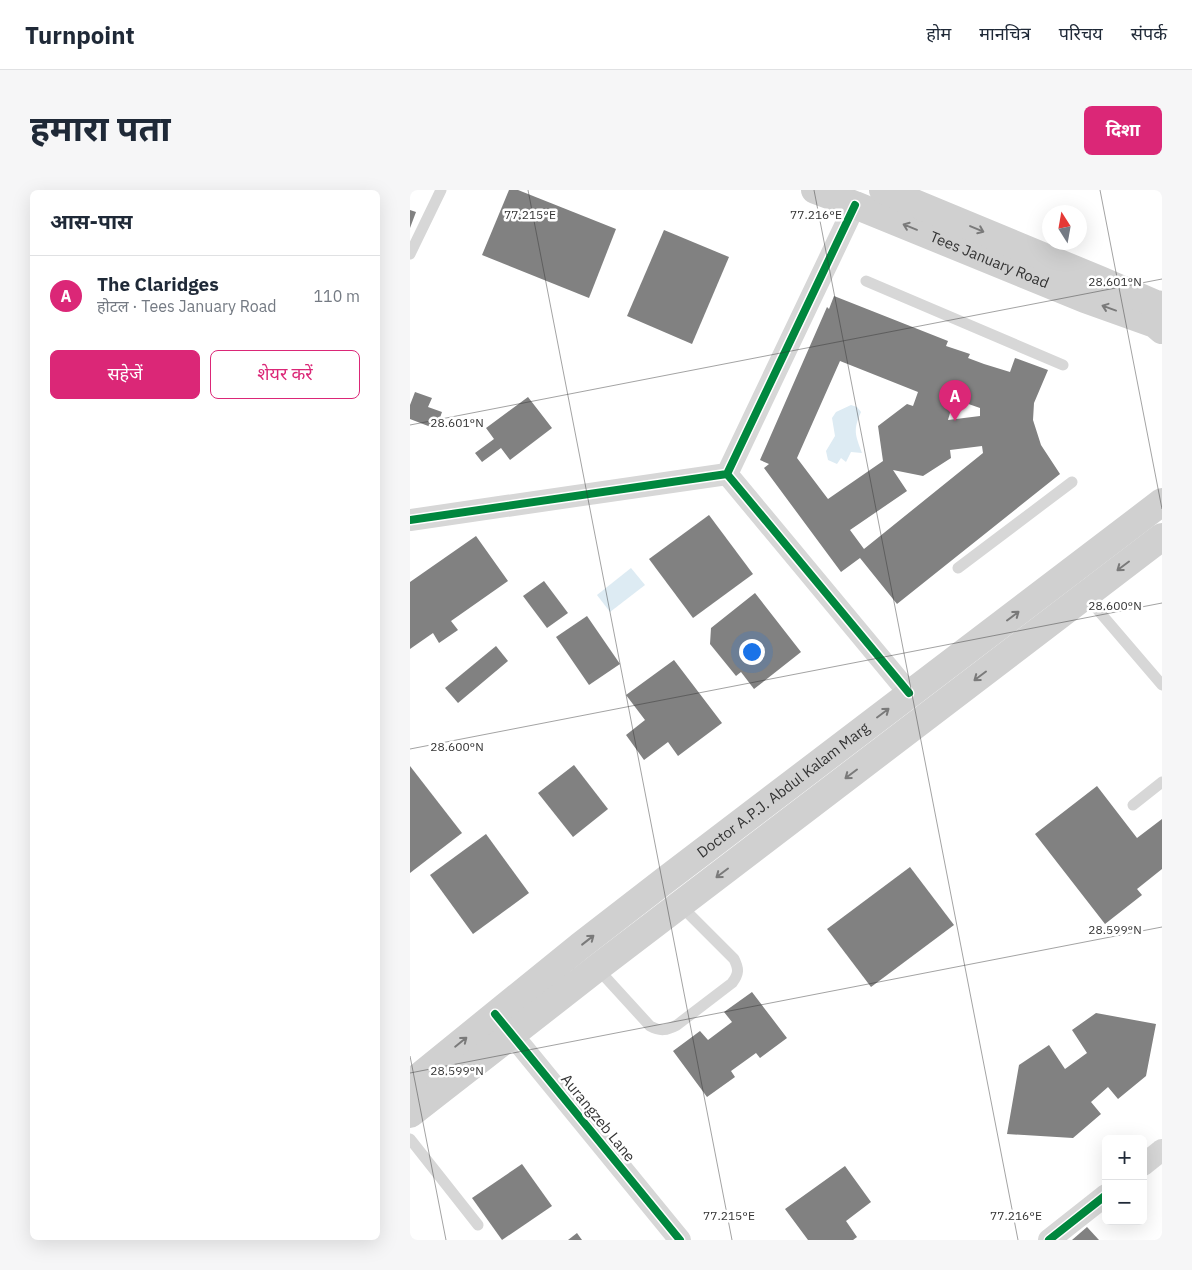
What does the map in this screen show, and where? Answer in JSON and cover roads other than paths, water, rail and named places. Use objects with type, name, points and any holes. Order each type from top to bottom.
[{"type":"main road","name":"Tees January Road","points":[[816,190],[1085,299],[1155,324],[1162,330]]},
{"type":"main road","name":"Tees January Road","points":[[883,190],[1162,305]]},
{"type":"main road","name":"Doctor A.P.J. Abdul Kalam Marg","points":[[410,1084],[503,1024],[597,968],[680,904],[1077,584],[1162,502]]},
{"type":"main road","name":"Doctor A.P.J. Abdul Kalam Marg","points":[[410,1114],[503,1024],[664,880],[909,693],[1077,584],[1162,537]]},
{"type":"street","points":[[727,474],[855,205]]},
{"type":"street","points":[[410,520],[727,474]]},
{"type":"street","points":[[727,474],[909,693]]},
{"type":"street","name":"Aurangzeb Lane","points":[[503,1024],[680,1240]]},
{"type":"street","points":[[1147,1162],[1162,1150]]},
{"type":"street","points":[[1049,1240],[1102,1198]]},
{"type":"lane","points":[[410,254],[441,190]]},
{"type":"lane","points":[[866,281],[1063,365]]},
{"type":"lane","points":[[958,568],[1072,482]]},
{"type":"lane","points":[[1077,584],[1162,685]]},
{"type":"lane","points":[[1133,805],[1162,782]]},
{"type":"lane","points":[[597,968],[650,1026],[657,1030],[667,1030],[677,1025],[732,983],[738,975],[738,966],[734,959],[680,904]]},
{"type":"lane","points":[[410,1138],[478,1224]]},
{"type":"place","name":"The Claridges","points":[[955,421]]}]
